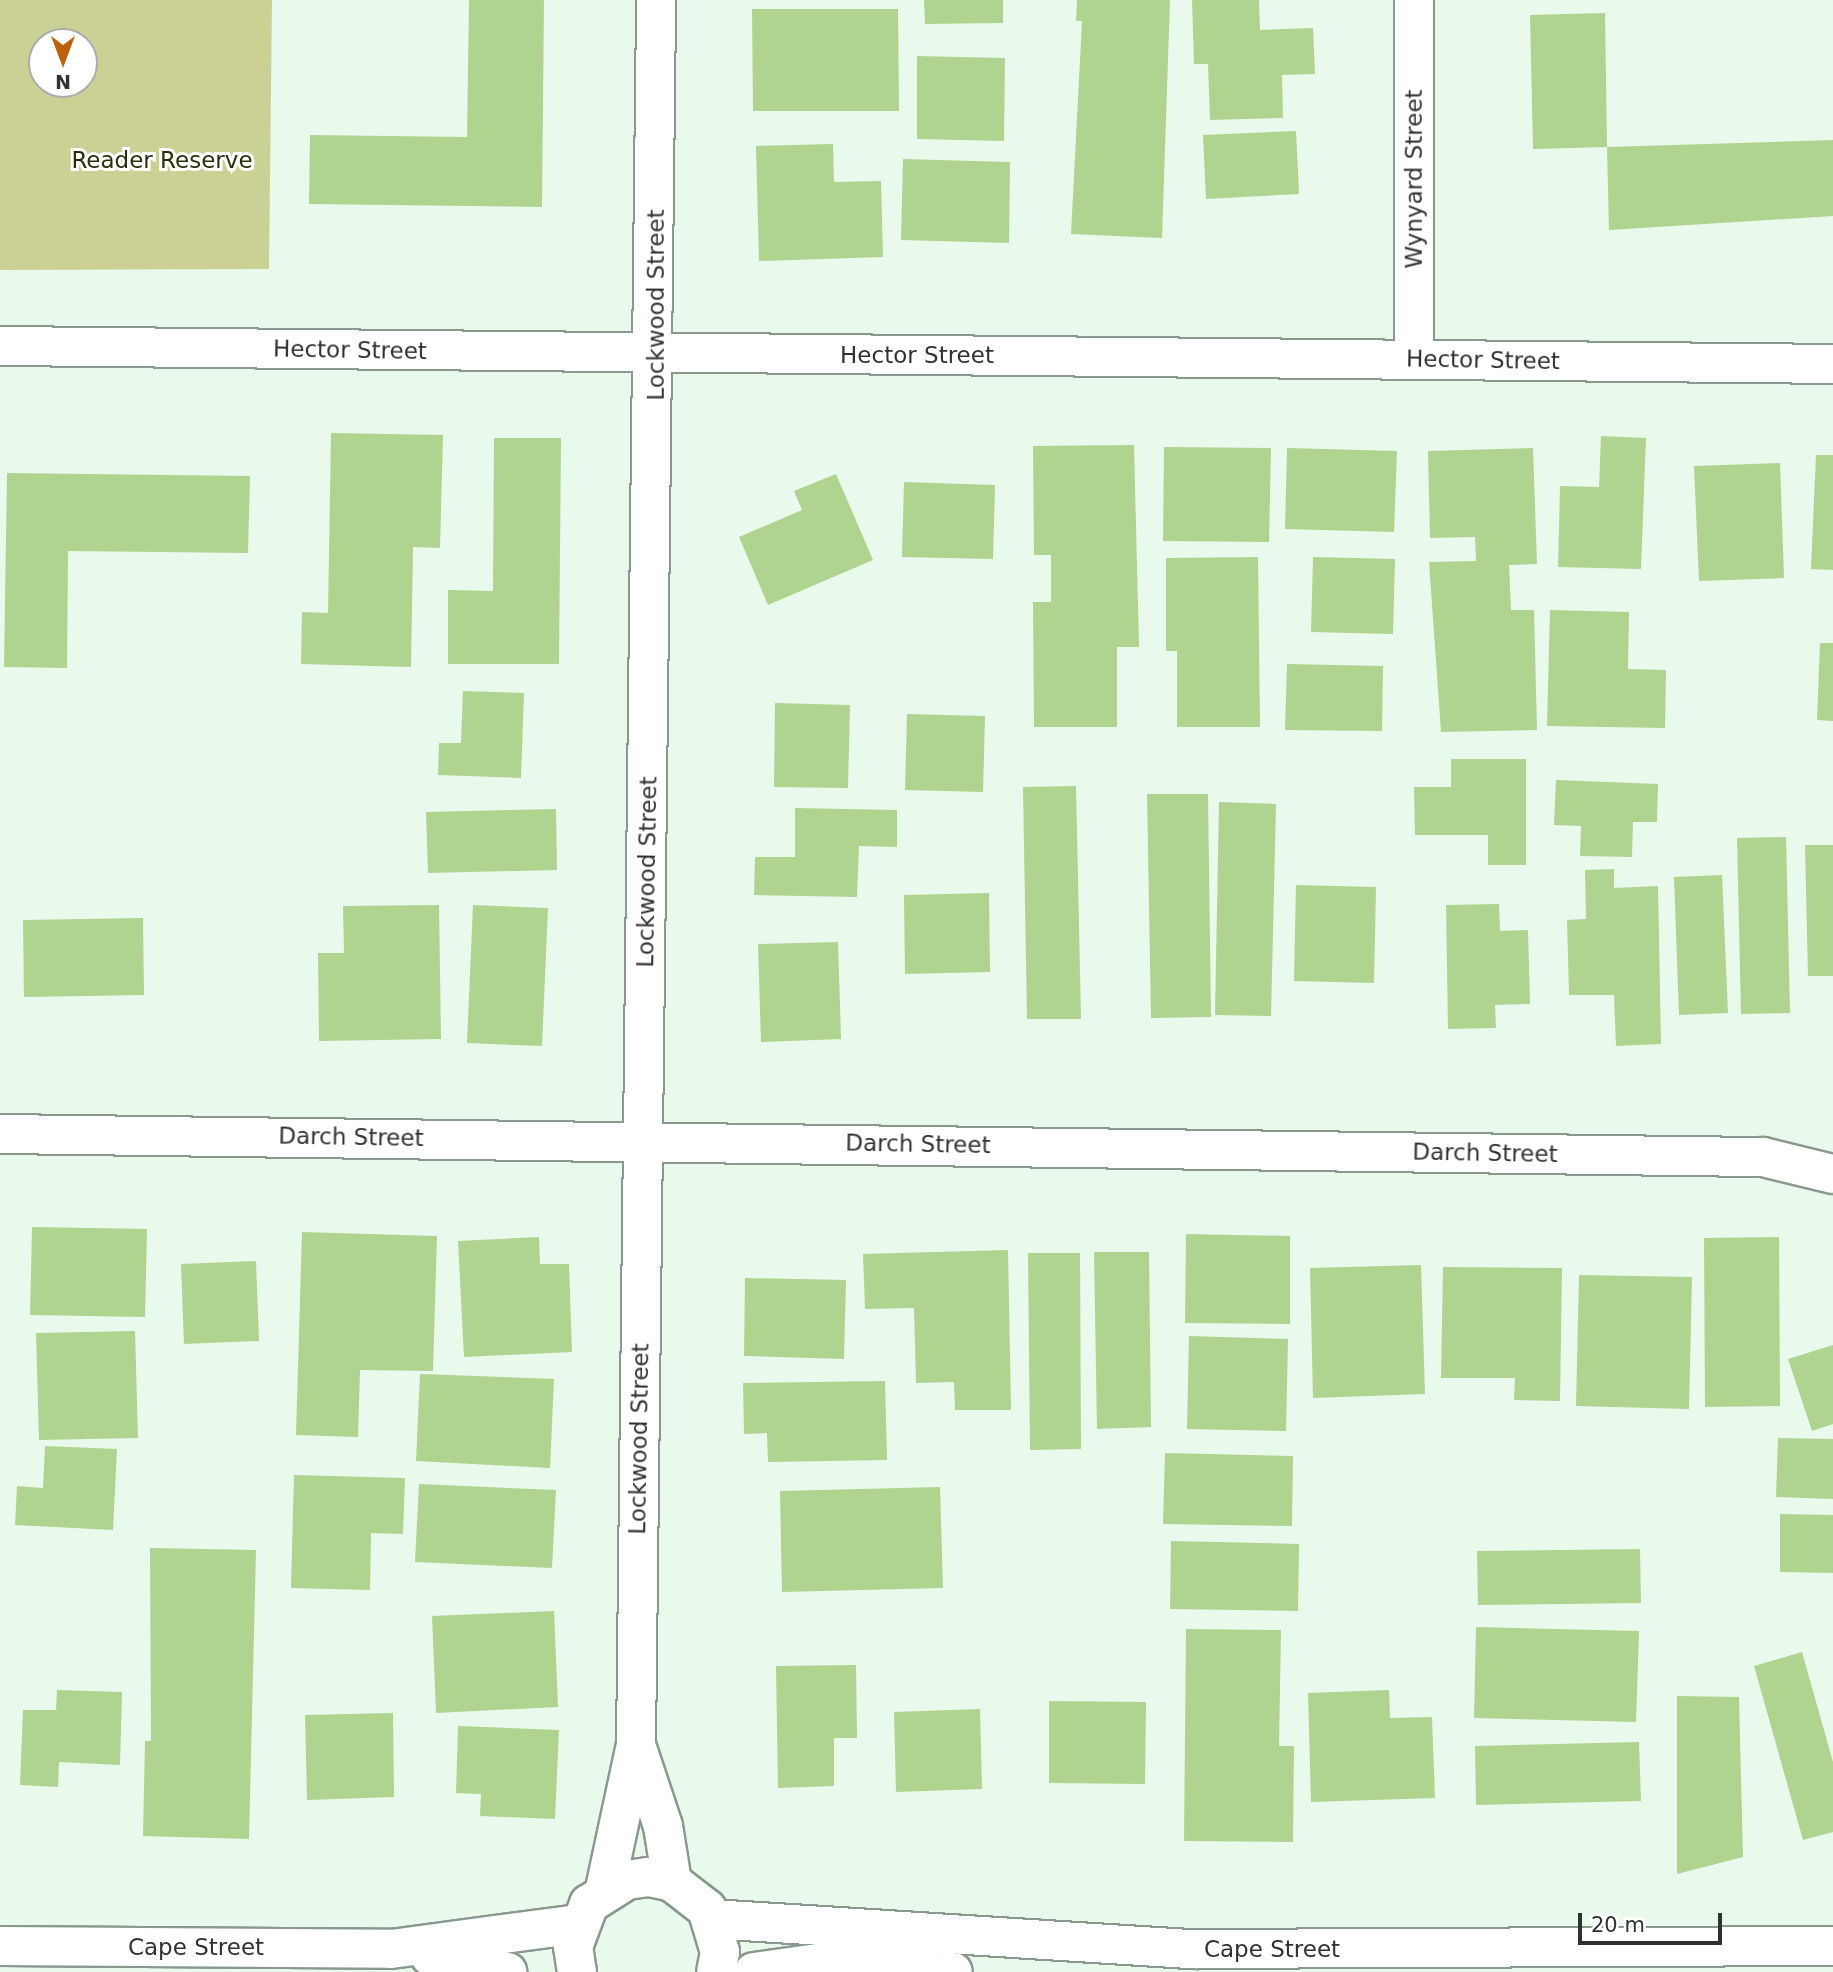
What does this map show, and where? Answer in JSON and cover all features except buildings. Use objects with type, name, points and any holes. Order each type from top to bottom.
[{"type":"street","name":"Lockwood Street","points":[[606,1889],[636,1745],[642,1140],[657,353],[656,0]]},
{"type":"street","name":"Wynyard Street","points":[[1414,0],[1414,359]]},
{"type":"street","name":"Hector Street","points":[[0,346],[1833,364]]},
{"type":"street","name":"Darch Street","points":[[0,1134],[642,1140],[1763,1157],[1833,1174]]},
{"type":"street","name":"Lockwood Street","points":[[636,1745],[663,1826],[671,1882]]},
{"type":"street","points":[[577,1972],[578,1924],[606,1889],[626,1880],[671,1882],[691,1893],[712,1919],[720,1952],[716,1972]]},
{"type":"street","name":"Cape Street","points":[[712,1919],[1194,1949],[1833,1946]]},
{"type":"street","name":"Cape Street","points":[[0,1946],[391,1949],[578,1924]]},
{"type":"street","name":"Cape Street","points":[[391,1949],[507,1972]]},
{"type":"street","points":[[754,1972],[818,1963],[953,1972]]},
{"type":"green space","name":"Reader Reserve","points":[[0,0],[272,0],[269,269],[0,270]]}]
